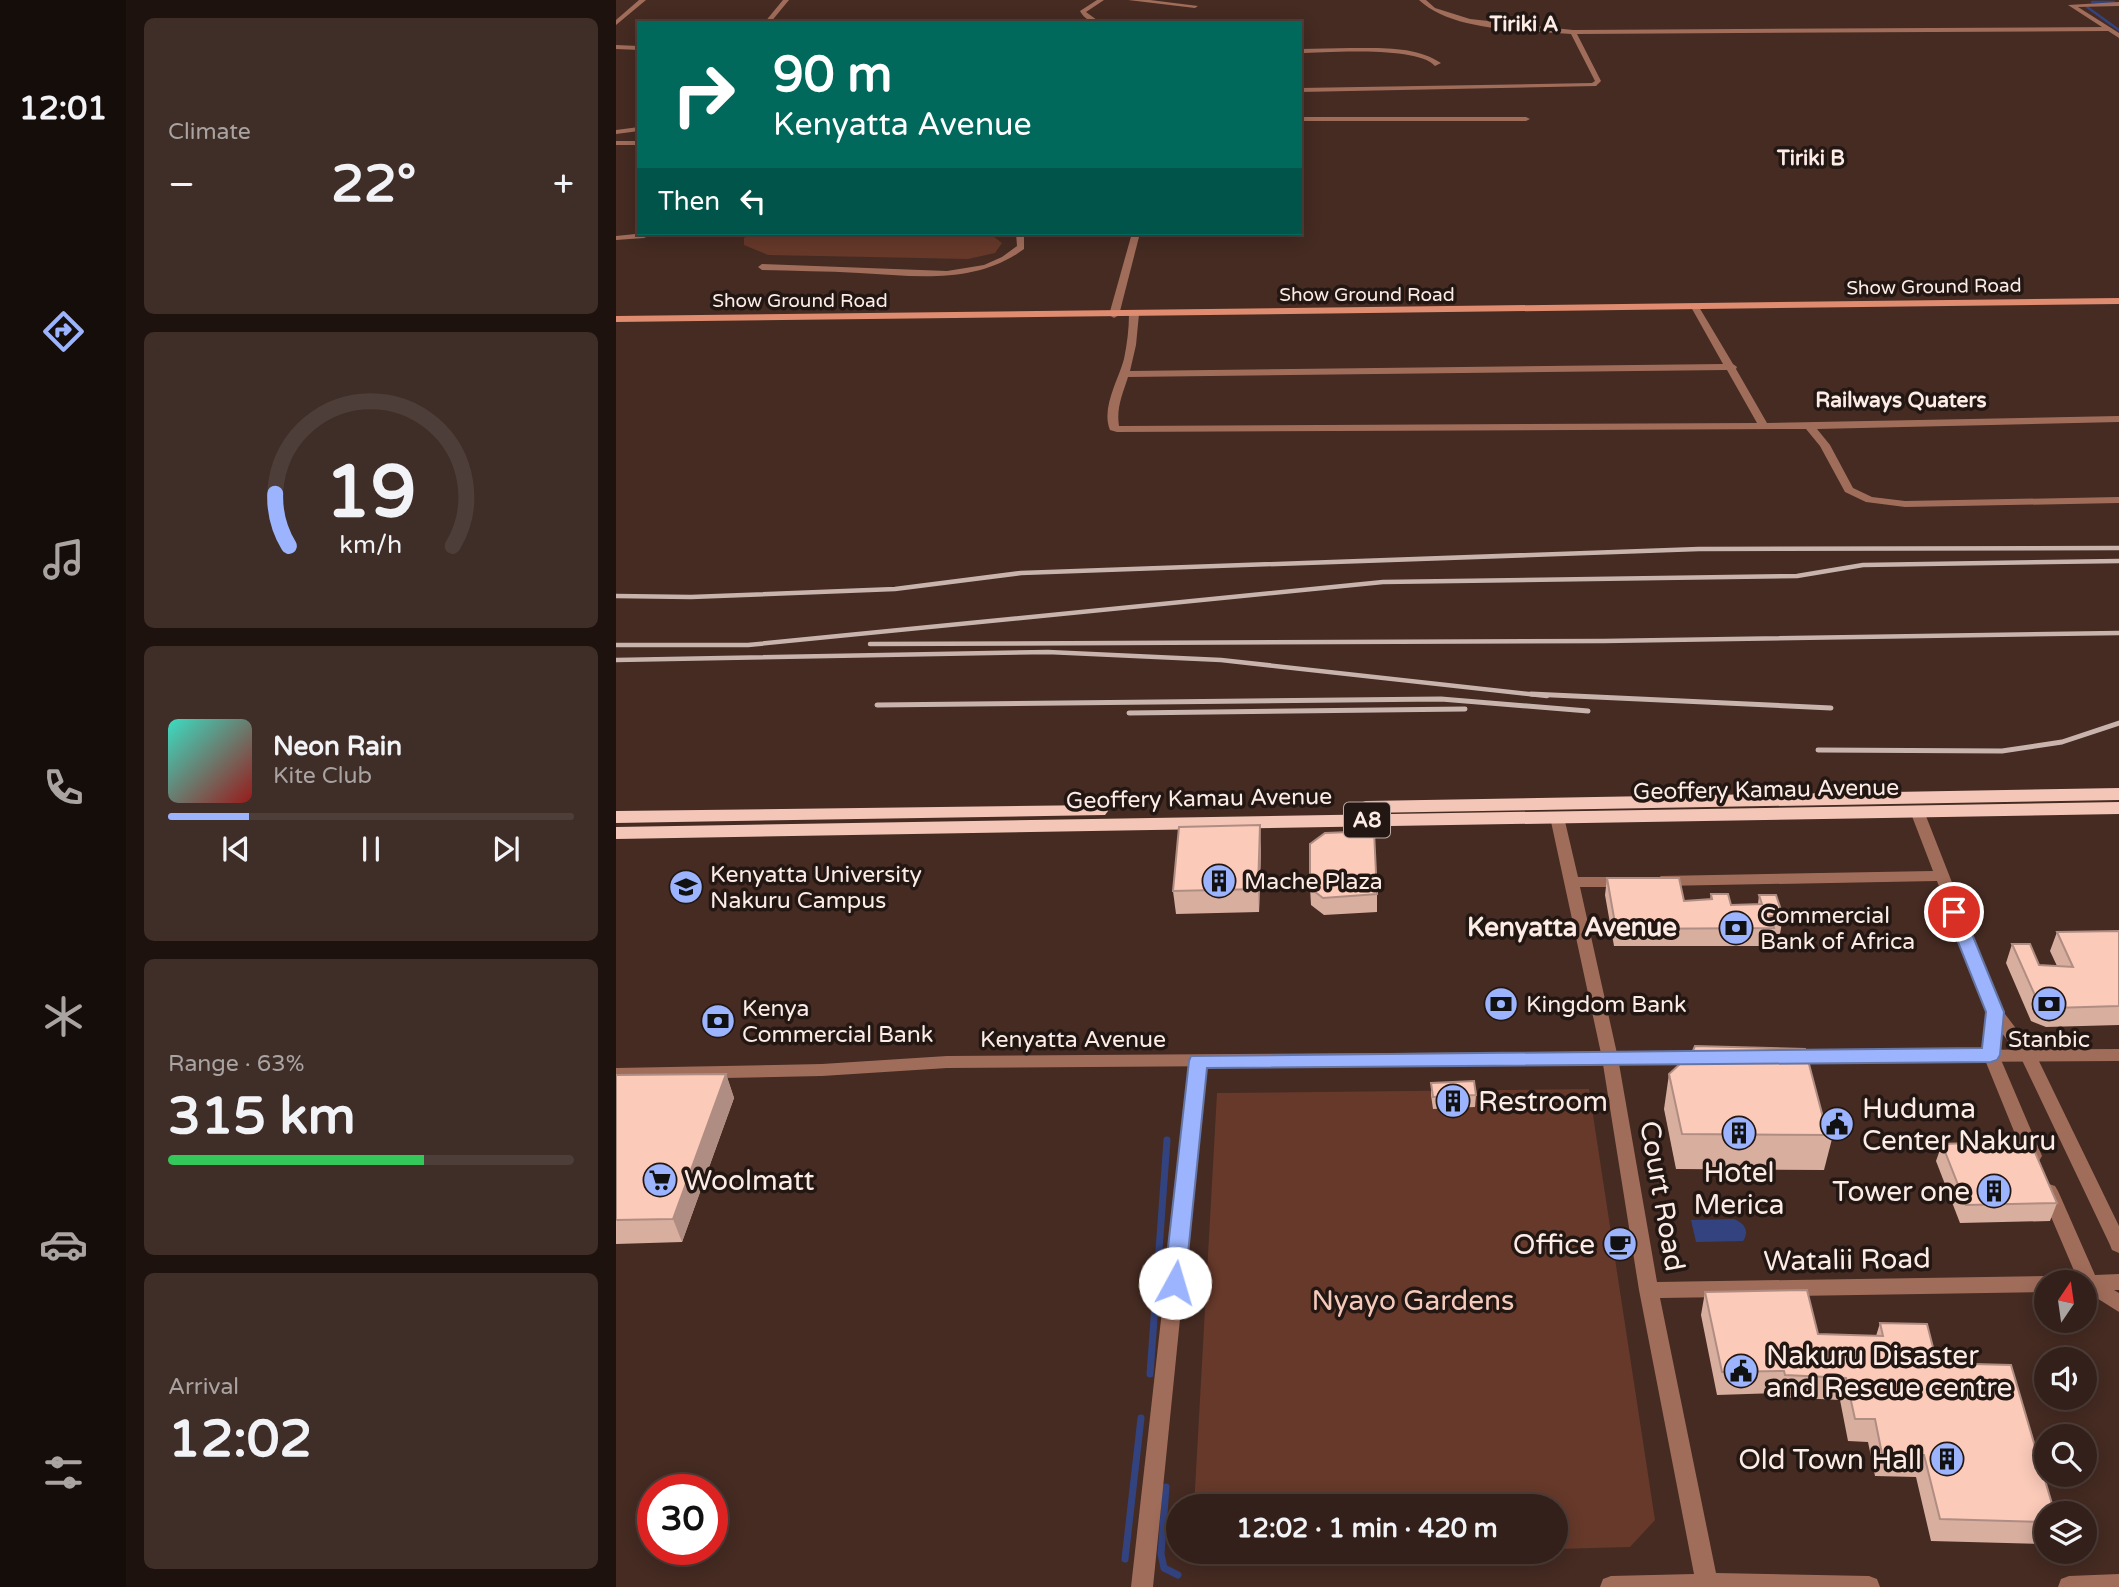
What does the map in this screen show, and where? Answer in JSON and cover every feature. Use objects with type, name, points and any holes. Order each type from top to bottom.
[{"type":"highway","name":"Geoffery Kamau Avenue","points":[[616,817],[1218,811],[1539,802],[2119,794]]},
{"type":"highway","name":"Geoffery Kamau Avenue","points":[[616,833],[2119,808]]},
{"type":"main road","name":"Show Ground Road","points":[[616,319],[2119,301]]},
{"type":"street","points":[[616,23],[643,0]]},
{"type":"street","points":[[769,21],[786,0]]},
{"type":"street","points":[[1095,21],[1083,11],[1101,0]]},
{"type":"street","points":[[1131,0],[1195,6]]},
{"type":"street","points":[[1422,0],[1431,9],[1455,18],[1573,32],[2109,29]]},
{"type":"street","points":[[2062,0],[2119,36]]},
{"type":"street","points":[[2071,5],[2119,4]]},
{"type":"street","points":[[1302,90],[1594,85],[1598,81],[1573,32]]},
{"type":"street","points":[[616,47],[637,48]]},
{"type":"street","points":[[1302,51],[1402,53],[1427,58],[1438,63],[1435,64]]},
{"type":"street","points":[[1302,119],[1526,119]]},
{"type":"street","points":[[616,132],[637,129]]},
{"type":"street","points":[[616,143],[637,143]]},
{"type":"street","points":[[616,238],[646,235]]},
{"type":"street","points":[[762,267],[916,273],[964,271],[1013,255],[1021,247],[1020,235]]},
{"type":"street","points":[[1114,315],[1135,235]]},
{"type":"street","points":[[1695,307],[1764,426]]},
{"type":"street","points":[[1135,314],[1125,374],[1113,406],[1111,421],[1114,428],[1123,430],[1513,425],[1809,426],[2119,419]]},
{"type":"street","points":[[1125,374],[1732,367]]},
{"type":"street","points":[[1809,426],[1825,445],[1849,490],[1870,500],[1905,504],[2119,500]]},
{"type":"street","points":[[1917,811],[1995,1012],[2028,1055],[2119,1245]]},
{"type":"street","name":"Court Road","points":[[1557,817],[1610,1058],[1649,1290],[1707,1586]]},
{"type":"street","points":[[1573,882],[1941,876]]},
{"type":"street","points":[[1995,1012],[1991,1055],[2082,1270]]},
{"type":"street","points":[[1771,1057],[2119,1055]]},
{"type":"street","name":"Kenyatta Avenue","points":[[616,1074],[822,1070],[947,1062],[1717,1057]]},
{"type":"street","points":[[1142,1587],[1198,1061]]},
{"type":"street","points":[[2097,1283],[2119,1282]]},
{"type":"street","name":"Watalii Road","points":[[1649,1290],[2034,1284]]},
{"type":"street","points":[[2097,1290],[2119,1304]]},
{"type":"street","points":[[2069,1587],[2119,1585]]},
{"type":"street","points":[[1611,1587],[1869,1587]]},
{"type":"green space","points":[[749,235],[992,235],[1002,243],[995,253],[968,259],[768,255],[744,245],[744,238]]},
{"type":"green space","name":"Nyayo Gardens","points":[[1589,1089],[1655,1520],[1630,1547],[1568,1549],[1568,1494],[1195,1494],[1217,1093]]},
{"type":"water","points":[[1734,1219],[1745,1228],[1743,1241],[1696,1242],[1691,1220]]},
{"type":"building","name":"Mache Plaza","points":[[1260,825],[1258,889],[1173,891],[1179,827]]},
{"type":"building","points":[[1374,831],[1377,894],[1323,898],[1310,888],[1310,844],[1325,833]]},
{"type":"building","points":[[1607,878],[1679,878],[1684,901],[1712,899],[1711,894],[1728,894],[1731,905],[1762,904],[1759,895],[1776,895],[1783,916],[1770,916],[1774,928],[1616,929]]},
{"type":"building","points":[[2119,931],[2119,1006],[2053,1008],[2038,1002],[2012,944],[2030,944],[2039,965],[2073,967],[2057,932]]},
{"type":"building","points":[[1695,1046],[1805,1049],[1824,1121],[1833,1135],[1682,1134],[1669,1074],[1692,1053]]},
{"type":"building","name":"Woolmatt","points":[[726,1074],[673,1219],[616,1220],[616,1075]]},
{"type":"building","points":[[1474,1081],[1476,1095],[1433,1097],[1431,1083]]},
{"type":"building","name":"Tower one","points":[[2030,1141],[2057,1203],[1966,1205],[1942,1144]]},
{"type":"building","name":"Old Town Hall","points":[[1807,1290],[1818,1334],[1883,1336],[1880,1323],[1927,1324],[1937,1363],[2011,1365],[2034,1443],[2034,1487],[2047,1487],[2051,1501],[2034,1501],[2034,1522],[1940,1519],[1924,1455],[1882,1454],[1875,1419],[1855,1419],[1846,1378],[1785,1375],[1784,1371],[1722,1372],[1705,1292]]},
{"type":"waterway","points":[[2092,2],[2114,2]]},
{"type":"waterway","points":[[2087,7],[2119,30]]},
{"type":"waterway","points":[[1150,1374],[1167,1140]]},
{"type":"waterway","points":[[1125,1559],[1141,1418]]},
{"type":"waterway","points":[[1166,1487],[1161,1554],[1164,1568],[1178,1575]]},
{"type":"railway","points":[[616,596],[691,597],[895,589],[1021,573],[1699,549],[2119,548]]},
{"type":"railway","points":[[616,645],[748,645],[1383,582],[1797,576],[1863,565],[2119,561]]},
{"type":"railway","points":[[870,644],[1604,641],[2119,633]]},
{"type":"railway","points":[[616,660],[1048,652],[1221,660],[1547,696]]},
{"type":"railway","points":[[1531,694],[1831,708]]},
{"type":"railway","points":[[877,705],[1441,699],[1588,711]]},
{"type":"railway","points":[[1129,713],[1465,709]]},
{"type":"railway","points":[[1818,750],[2002,751],[2062,742],[2119,723]]},
{"type":"place","name":"Mache Plaza","points":[[1219,881]]},
{"type":"place","name":"Kenyatta University Nakuru Campus","points":[[686,887]]},
{"type":"place","name":"Commercial Bank of Africa","points":[[1736,928]]},
{"type":"place","name":"Kingdom Bank","points":[[1501,1004]]},
{"type":"place","name":"Stanbic","points":[[2049,1004]]},
{"type":"place","name":"Kenya Commercial Bank","points":[[718,1021]]},
{"type":"place","name":"Restroom","points":[[1453,1101]]},
{"type":"place","name":"Huduma Center Nakuru","points":[[1837,1124]]},
{"type":"place","name":"Hotel Merica","points":[[1739,1133]]},
{"type":"place","name":"Woolmatt","points":[[660,1180]]},
{"type":"place","name":"Tower one","points":[[1994,1191]]},
{"type":"place","name":"Office","points":[[1620,1244]]},
{"type":"place","name":"Nakuru Disaster and Rescue centre","points":[[1741,1371]]},
{"type":"place","name":"Old Town Hall","points":[[1947,1459]]},
{"type":"district","name":"Tiriki A","points":[[1524,24]]},
{"type":"district","name":"Tiriki B","points":[[1811,158]]},
{"type":"district","name":"Railways Quaters","points":[[1901,400]]},
{"type":"district","name":"Kenyatta Avenue","points":[[1572,927]]},
{"type":"route","points":[[1175,1283],[1198,1061],[1991,1055],[1995,1012],[1954,912]]}]
